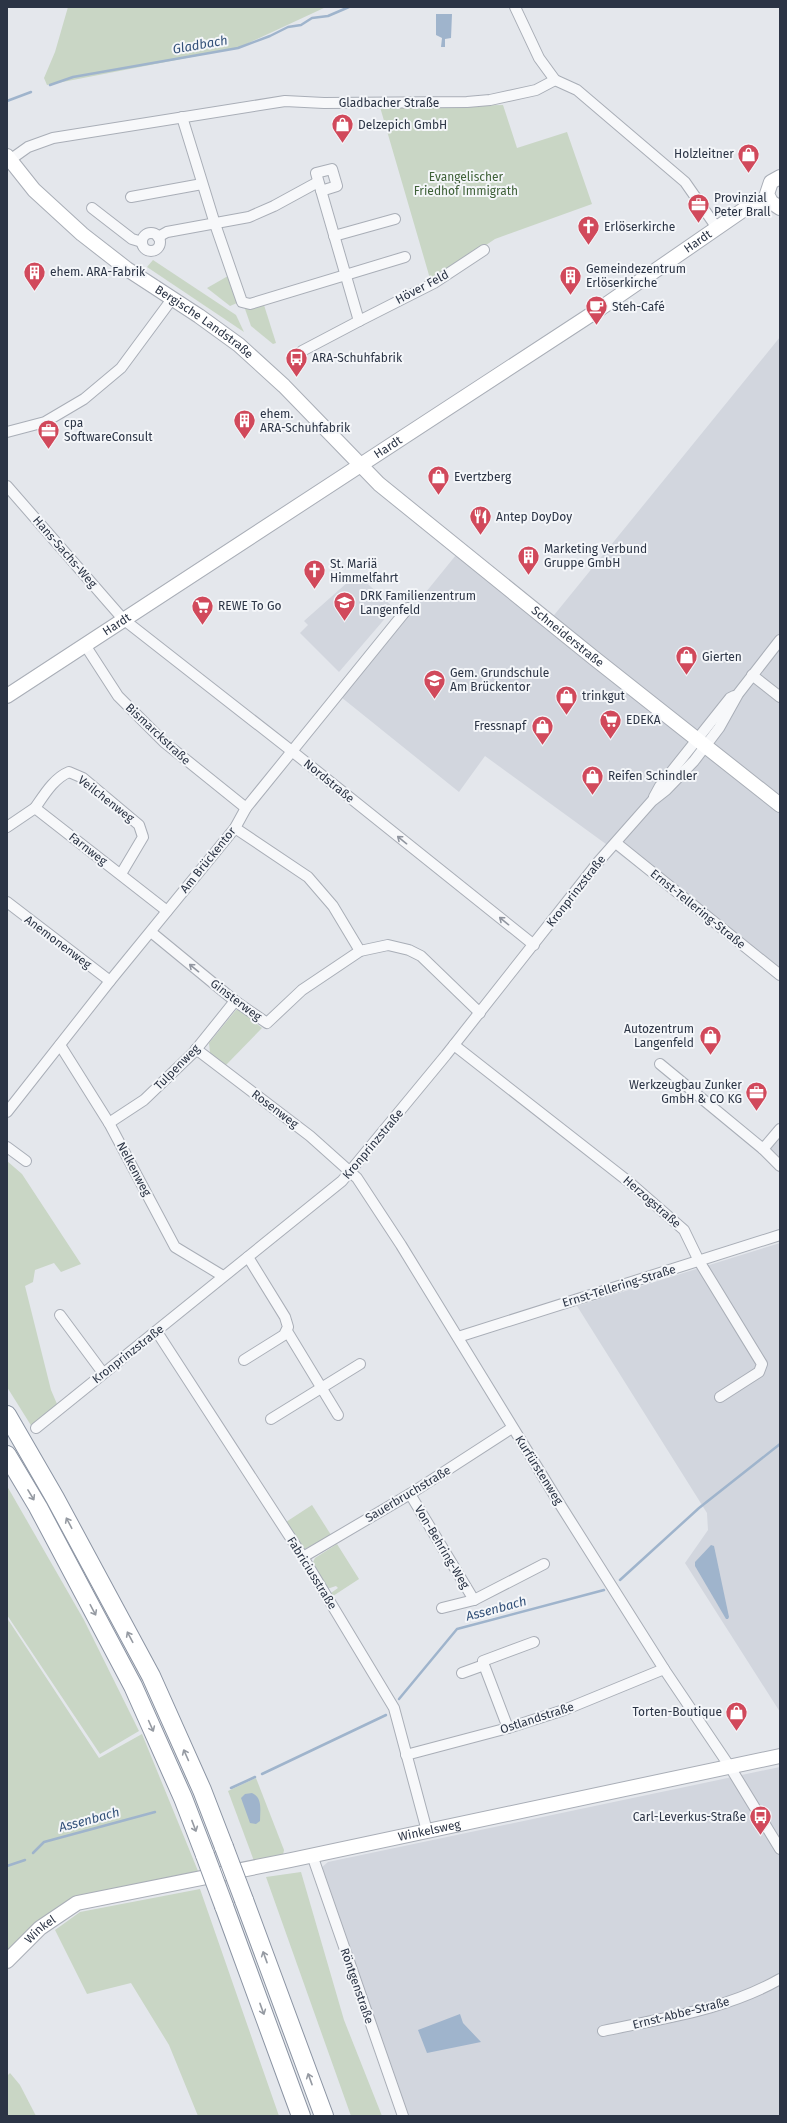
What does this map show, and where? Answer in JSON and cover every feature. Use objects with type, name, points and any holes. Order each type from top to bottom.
[{"type":"highway","points":[[10,1421],[28,1450],[151,1676],[202,1790],[324,2116]]},
{"type":"highway","points":[[9,1458],[38,1507],[133,1686],[183,1798],[301,2116]]},
{"type":"main road","name":"Bergische Landstraße","points":[[8,160],[34,190],[82,234],[127,269],[199,316],[239,345],[293,395],[359,465]]},
{"type":"main road","points":[[780,177],[774,179],[768,186],[768,198],[774,206],[780,208]]},
{"type":"main road","name":"Hardt","points":[[7,696],[601,308],[746,208],[768,198]]},
{"type":"main road","name":"Schneiderstraße","points":[[359,465],[457,548],[780,805]]},
{"type":"main road","name":"Winkelsweg","points":[[77,1903],[780,1756]]},
{"type":"main road","name":"Winkel","points":[[7,1961],[40,1928],[77,1903]]},
{"type":"street","points":[[515,7],[539,58],[555,80],[577,90],[685,182],[717,228]]},
{"type":"street","name":"Gladbacher Straße","points":[[8,160],[28,147],[53,138],[285,101],[324,103],[467,102],[490,100],[536,90],[555,80]]},
{"type":"street","points":[[182,117],[232,276],[240,299],[246,304],[405,257]]},
{"type":"street","points":[[131,197],[202,184]]},
{"type":"street","points":[[92,208],[132,240],[142,242],[146,234],[151,234],[158,237],[167,232],[249,217],[319,187],[344,275],[359,321]]},
{"type":"street","points":[[334,236],[395,219]]},
{"type":"street","name":"Höver Feld","points":[[302,351],[434,283],[484,250]]},
{"type":"street","points":[[7,432],[45,422],[84,398],[121,368],[172,299]]},
{"type":"street","name":"Hans-Sachs-Weg","points":[[7,486],[123,619]]},
{"type":"street","name":"Am Brückentor","points":[[7,1112],[110,981],[235,828],[246,808],[293,752],[408,608]]},
{"type":"street","name":"Nordstraße","points":[[123,619],[293,752],[534,945]]},
{"type":"street","name":"Kronprinzstraße","points":[[36,1428],[103,1373],[157,1332],[342,1181],[480,1013],[599,861],[652,800],[660,786],[701,743],[730,698],[738,694],[780,640]]},
{"type":"street","name":"Bismarckstraße","points":[[85,645],[118,696],[164,742],[246,808]]},
{"type":"street","points":[[752,675],[780,697]]},
{"type":"street","name":"Veilchenweg","points":[[35,808],[49,788],[62,775],[69,772],[83,778],[139,825],[143,837],[120,874]]},
{"type":"street","points":[[7,827],[35,808]]},
{"type":"street","name":"Farnweg","points":[[35,808],[167,911]]},
{"type":"street","points":[[235,828],[308,877],[333,906],[360,951],[388,945],[409,950],[421,956],[480,1013]]},
{"type":"street","name":"Ernst-Tellering-Straße","points":[[616,843],[780,975]]},
{"type":"street","name":"Anemonenweg","points":[[7,902],[110,981]]},
{"type":"street","name":"Ginsterweg","points":[[151,932],[235,1001],[267,1022],[302,990],[360,951]]},
{"type":"street","name":"Tulpenweg","points":[[109,1123],[144,1100],[196,1049],[235,1001]]},
{"type":"street","name":"Nelkenweg","points":[[60,1045],[109,1123],[175,1247],[224,1276]]},
{"type":"street","name":"Herzogstraße","points":[[454,1045],[629,1182],[684,1230],[698,1261],[762,1364],[759,1372],[720,1397]]},
{"type":"street","name":"Rosenweg","points":[[196,1049],[310,1136],[350,1172]]},
{"type":"street","points":[[660,1064],[763,1149],[780,1166]]},
{"type":"street","points":[[763,1149],[780,1128]]},
{"type":"street","points":[[7,1147],[26,1161]]},
{"type":"street","name":"Kurfürstenweg","points":[[350,1172],[357,1178],[393,1233],[458,1337],[512,1428],[664,1669],[730,1767]]},
{"type":"street","name":"Ernst-Tellering-Straße","points":[[458,1337],[780,1235]]},
{"type":"street","points":[[248,1257],[285,1317],[287,1331],[338,1415]]},
{"type":"street","points":[[60,1315],[103,1373]]},
{"type":"street","points":[[244,1360],[284,1335],[287,1331]]},
{"type":"street","name":"Fabriciusstraße","points":[[157,1332],[302,1557],[394,1708],[427,1831]]},
{"type":"street","points":[[271,1419],[360,1364]]},
{"type":"street","name":"Sauerbruchstraße","points":[[302,1557],[410,1494],[512,1428]]},
{"type":"street","name":"Von-Behring-Weg","points":[[410,1494],[474,1600]]},
{"type":"street","name":"Von-Behring-Weg","points":[[442,1608],[474,1600],[544,1564]]},
{"type":"street","points":[[508,1728],[483,1661],[534,1642]]},
{"type":"street","points":[[462,1673],[484,1665]]},
{"type":"street","name":"Ostlandstraße","points":[[406,1755],[508,1728],[564,1710],[664,1669]]},
{"type":"street","points":[[730,1767],[780,1849]]},
{"type":"street","name":"Röntgenstraße","points":[[312,1855],[403,2116]]},
{"type":"street","name":"Ernst-Abbe-Straße","points":[[603,2032],[722,2005],[760,1991],[780,1980]]},
{"type":"shaded area","points":[[780,337],[780,977],[610,847],[485,756],[459,792],[341,697],[456,555],[546,625]]},
{"type":"shaded area","name":"DRK Familienzentrum Langenfeld","points":[[357,574],[394,608],[339,672],[300,633],[308,625],[304,621]]},
{"type":"shaded area","points":[[780,1132],[780,1165],[766,1148]]},
{"type":"shaded area","points":[[780,1243],[780,1712],[685,1563],[708,1530],[707,1513],[577,1306]]},
{"type":"shaded area","points":[[780,1767],[780,2116],[397,2116],[321,1868],[328,1862]]},
{"type":"green space","points":[[68,7],[326,7],[238,48],[47,85],[44,78],[55,52]]},
{"type":"green space","name":"Evangelischer Friedhof Immigrath","points":[[503,105],[517,148],[567,132],[592,204],[495,239],[431,282],[380,107]]},
{"type":"green space","points":[[153,260],[236,315],[244,332],[147,267]]},
{"type":"green space","points":[[228,276],[237,303],[230,306],[207,288]]},
{"type":"green space","points":[[264,305],[276,343],[273,344],[251,326],[245,309]]},
{"type":"green space","points":[[236,1010],[240,1010],[262,1028],[226,1065],[210,1053],[209,1043]]},
{"type":"green space","points":[[7,1161],[22,1174],[81,1264],[61,1272],[54,1263],[35,1270],[33,1282],[25,1286],[51,1390],[57,1404],[32,1427],[7,1387]]},
{"type":"green space","points":[[7,1486],[84,1620],[139,1731],[100,1754],[7,1615]]},
{"type":"green space","points":[[312,1505],[331,1535],[305,1549],[302,1548],[286,1522]]},
{"type":"green space","points":[[337,1544],[359,1579],[333,1596],[331,1593],[338,1588],[336,1586],[327,1589],[313,1562],[315,1558]]},
{"type":"green space","points":[[7,1618],[99,1758],[142,1734],[198,1871],[75,1898],[7,1956]]},
{"type":"green space","points":[[256,1778],[284,1850],[283,1855],[254,1861],[228,1791]]},
{"type":"green space","points":[[301,1872],[344,2020],[382,2116],[351,2116],[266,1877]]},
{"type":"green space","points":[[200,1889],[279,2116],[198,2116],[169,2045],[131,1983],[87,1994],[55,1930],[80,1912]]},
{"type":"green space","points":[[10,2073],[20,2085],[36,2116],[7,2116],[7,2076]]},
{"type":"water","points":[[436,14],[452,14],[451,38],[445,39],[445,47],[441,47],[442,38],[436,35]]},
{"type":"water","points":[[711,1545],[714,1546],[729,1617],[728,1619],[726,1619],[695,1566],[695,1562]]},
{"type":"water","points":[[252,1793],[258,1798],[260,1805],[260,1821],[256,1824],[250,1823],[241,1798],[245,1794]]},
{"type":"water","points":[[460,2014],[463,2023],[481,2042],[427,2053],[418,2030]]},
{"type":"waterway","name":"Gladbach","points":[[50,85],[73,77],[238,48],[270,36],[288,27],[301,25],[312,18],[328,16],[349,7]]},
{"type":"waterway","name":"Gladbach","points":[[7,101],[31,92]]},
{"type":"waterway","name":"Assenbach","points":[[620,1580],[699,1508],[780,1444]]},
{"type":"waterway","name":"Assenbach","points":[[399,1699],[457,1629],[604,1590]]},
{"type":"waterway","name":"Assenbach","points":[[262,1774],[386,1715]]},
{"type":"waterway","name":"Assenbach","points":[[231,1788],[255,1777]]},
{"type":"waterway","name":"Assenbach","points":[[33,1853],[44,1842],[155,1812]]},
{"type":"waterway","name":"Assenbach","points":[[7,1866],[25,1860]]},
{"type":"place","name":"Delzepich GmbH","points":[[343,144]]},
{"type":"place","name":"Holzleitner","points":[[749,174]]},
{"type":"place","name":"Provinzial Peter Brall","points":[[699,224]]},
{"type":"place","name":"Erlöserkirche","points":[[589,246]]},
{"type":"place","name":"ehem. ARA-Fabrik","points":[[35,292]]},
{"type":"place","name":"Gemeindezentrum Erlöserkirche","points":[[570,296]]},
{"type":"place","name":"Steh-Café","points":[[596,326]]},
{"type":"place","name":"ARA-Schuhfabrik","points":[[296,378]]},
{"type":"place","name":"ehem. ARA-Schuhfabrik","points":[[245,440]]},
{"type":"place","name":"cpa SoftwareConsult","points":[[48,450]]},
{"type":"place","name":"Evertzberg","points":[[438,496]]},
{"type":"place","name":"Antep DoyDoy","points":[[480,536]]},
{"type":"place","name":"Marketing Verbund Gruppe GmbH","points":[[529,576]]},
{"type":"place","name":"St. Mariä Himmelfahrt","points":[[315,590]]},
{"type":"place","name":"DRK Familienzentrum Langenfeld","points":[[344,622]]},
{"type":"place","name":"REWE To Go","points":[[203,626]]},
{"type":"place","name":"Gierten","points":[[686,676]]},
{"type":"place","name":"Gem. Grundschule Am Brückentor","points":[[434,700]]},
{"type":"place","name":"trinkgut","points":[[567,716]]},
{"type":"place","name":"EDEKA","points":[[610,740]]},
{"type":"place","name":"Fressnapf","points":[[542,746]]},
{"type":"place","name":"Reifen Schindler","points":[[592,796]]},
{"type":"place","name":"Autozentrum Langenfeld","points":[[710,1056]]},
{"type":"place","name":"Werkzeugbau Zunker GmbH & CO KG","points":[[757,1112]]},
{"type":"place","name":"Torten-Boutique","points":[[737,1732]]},
{"type":"place","name":"Carl-Leverkus-Straße","points":[[761,1836]]}]
